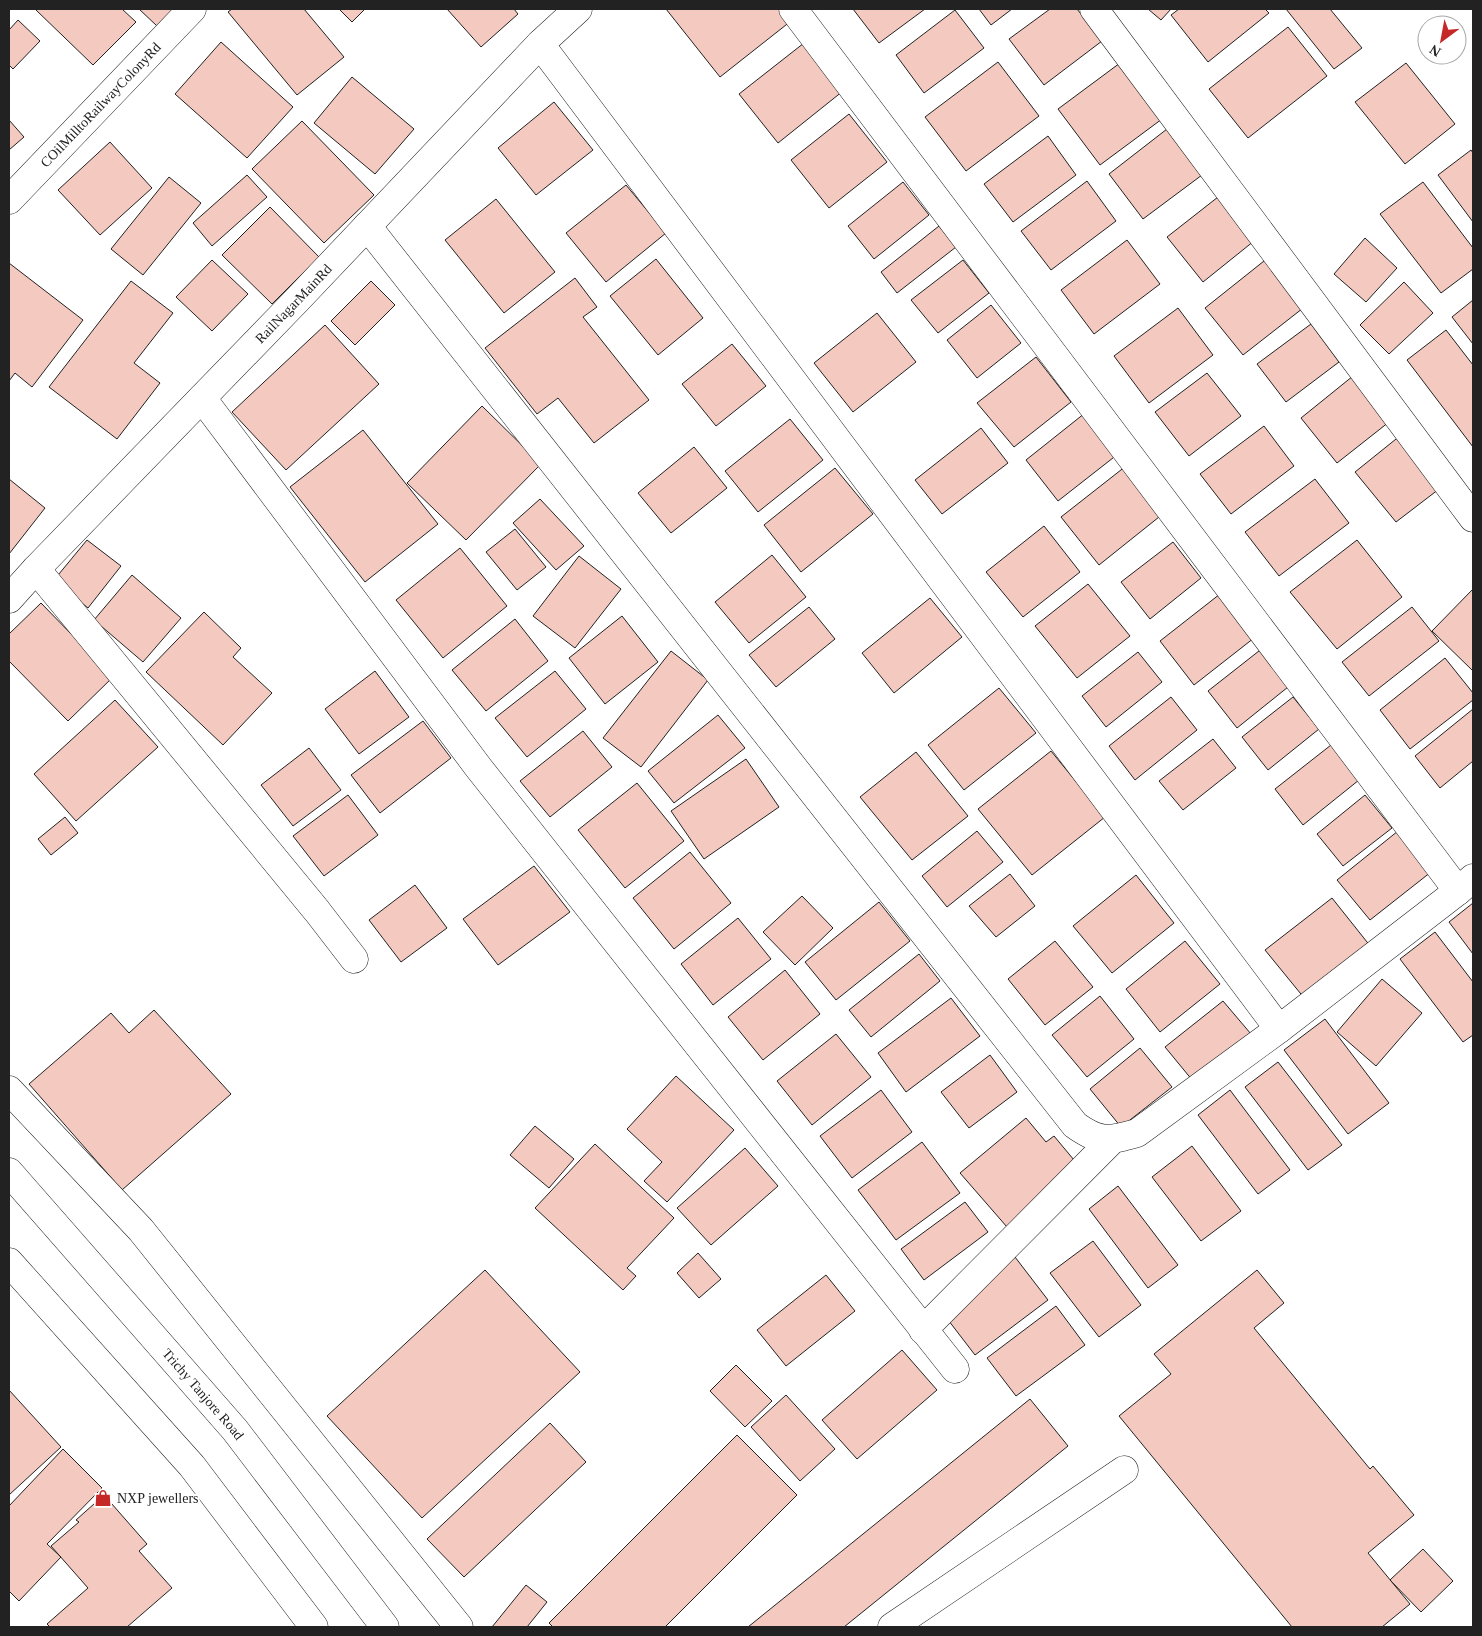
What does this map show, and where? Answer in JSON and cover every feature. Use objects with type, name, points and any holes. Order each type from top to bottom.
[{"type":"main road","name":"COilMilltoRailwayColonyRd","points":[[9,200],[192,9]]},
{"type":"main road","name":"RailNagarMainRd","points":[[9,600],[36,569],[368,226],[540,44],[578,9]]},
{"type":"main road","points":[[368,226],[1076,1125],[1091,1136],[1113,1139],[1137,1133],[1279,1029],[1465,884],[794,9]]},
{"type":"main road","points":[[1094,9],[1473,518]]},
{"type":"main road","points":[[540,44],[1279,1029]]},
{"type":"main road","points":[[202,398],[478,767],[955,1369]]},
{"type":"main road","points":[[36,569],[317,911],[354,959]]},
{"type":"main road","points":[[9,1090],[141,1230],[459,1627]]},
{"type":"main road","points":[[923,1330],[1113,1139]]},
{"type":"main road","name":"Trichy Tanjore Road","points":[[9,1172],[235,1430],[385,1627]]},
{"type":"main road","points":[[9,1262],[192,1466],[314,1627]]},
{"type":"main road","points":[[892,1627],[1124,1470]]},
{"type":"building","points":[[37,9],[122,9],[136,22],[93,65]]},
{"type":"building","points":[[139,9],[174,9],[157,26]]},
{"type":"building","points":[[232,9],[304,9],[344,57],[297,95],[228,12]]},
{"type":"building","points":[[339,9],[365,9],[352,22]]},
{"type":"building","points":[[447,9],[514,9],[518,14],[481,47]]},
{"type":"building","points":[[666,9],[782,9],[791,21],[720,77]]},
{"type":"building","points":[[853,9],[925,9],[879,43]]},
{"type":"building","points":[[979,9],[1012,9],[991,25]]},
{"type":"building","points":[[1050,9],[1077,9],[1102,41],[1044,85],[1009,39]]},
{"type":"building","points":[[1148,9],[1171,9],[1161,20]]},
{"type":"building","points":[[1179,9],[1265,9],[1269,13],[1208,62],[1171,15]]},
{"type":"building","points":[[1286,9],[1330,9],[1362,48],[1334,69]]},
{"type":"building","points":[[955,10],[984,48],[924,93],[896,55]]},
{"type":"building","points":[[18,20],[40,41],[13,69],[9,65],[9,30]]},
{"type":"building","points":[[1288,27],[1327,76],[1248,138],[1209,89]]},
{"type":"building","points":[[221,42],[293,107],[247,158],[175,94]]},
{"type":"building","points":[[804,43],[843,91],[778,143],[739,94]]},
{"type":"building","points":[[998,62],[1039,116],[966,171],[925,117]]},
{"type":"building","points":[[1120,63],[1162,119],[1100,165],[1058,109]]},
{"type":"building","points":[[1406,63],[1455,124],[1405,164],[1355,102]]},
{"type":"building","points":[[352,77],[414,129],[375,174],[314,123]]},
{"type":"building","points":[[554,102],[593,150],[536,195],[498,148]]},
{"type":"building","points":[[849,114],[887,162],[829,208],[791,160]]},
{"type":"building","points":[[9,120],[24,137],[9,150]]},
{"type":"building","points":[[302,121],[374,195],[324,243],[252,169]]},
{"type":"building","points":[[1167,129],[1202,175],[1143,219],[1109,174]]},
{"type":"building","points":[[1048,136],[1076,175],[1013,222],[984,184]]},
{"type":"building","points":[[110,142],[152,188],[100,235],[58,190]]},
{"type":"building","points":[[1471,150],[1473,153],[1473,222],[1438,175]]},
{"type":"building","points":[[247,175],[267,197],[212,246],[193,223]]},
{"type":"building","points":[[169,177],[201,203],[143,275],[111,249]]},
{"type":"building","points":[[1087,181],[1116,221],[1051,270],[1021,231]]},
{"type":"building","points":[[903,182],[929,215],[874,259],[848,226]]},
{"type":"building","points":[[1423,182],[1473,248],[1473,269],[1441,293],[1380,214]]},
{"type":"building","points":[[626,185],[666,233],[606,282],[566,233]]},
{"type":"building","points":[[1218,197],[1254,241],[1203,282],[1167,237]]},
{"type":"building","points":[[496,199],[555,272],[504,313],[445,240]]},
{"type":"building","points":[[270,207],[319,257],[272,304],[222,255]]},
{"type":"building","points":[[939,226],[956,247],[897,293],[881,272]]},
{"type":"building","points":[[1365,238],[1397,268],[1366,302],[1334,274]]},
{"type":"building","points":[[1127,240],[1160,284],[1094,334],[1061,290]]},
{"type":"building","points":[[1269,257],[1307,305],[1243,355],[1205,308]]},
{"type":"building","points":[[656,259],[703,318],[658,355],[610,296]]},
{"type":"building","points":[[212,260],[248,294],[212,331],[176,297]]},
{"type":"building","points":[[963,260],[989,293],[938,333],[911,300]]},
{"type":"building","points":[[9,263],[83,320],[32,387],[15,373],[9,381]]},
{"type":"building","points":[[575,278],[597,307],[583,317],[649,400],[594,443],[558,398],[537,414],[485,348]]},
{"type":"building","points":[[131,281],[173,313],[134,363],[160,383],[117,439],[49,387]]},
{"type":"building","points":[[371,281],[395,305],[355,345],[331,321]]},
{"type":"building","points":[[1404,282],[1433,313],[1389,354],[1360,325]]},
{"type":"building","points":[[1473,300],[1473,344],[1452,317]]},
{"type":"building","points":[[991,305],[1021,343],[977,378],[947,340]]},
{"type":"building","points":[[1178,308],[1213,355],[1149,403],[1114,356]]},
{"type":"building","points":[[877,313],[916,362],[853,412],[814,363]]},
{"type":"building","points":[[1311,324],[1339,362],[1286,402],[1257,364]]},
{"type":"building","points":[[325,325],[379,384],[286,470],[232,412]]},
{"type":"building","points":[[1446,330],[1473,365],[1473,447],[1407,360]]},
{"type":"building","points":[[732,344],[766,386],[716,426],[682,384]]},
{"type":"building","points":[[1036,357],[1071,402],[1014,447],[977,403]]},
{"type":"building","points":[[1207,373],[1241,416],[1189,456],[1155,412]]},
{"type":"building","points":[[1353,376],[1389,422],[1337,463],[1301,418]]},
{"type":"building","points":[[482,406],[541,464],[466,540],[407,483]]},
{"type":"building","points":[[1085,413],[1118,454],[1058,501],[1026,460]]},
{"type":"building","points":[[790,419],[823,460],[758,512],[725,471]]},
{"type":"building","points":[[1264,426],[1294,466],[1231,514],[1200,474]]},
{"type":"building","points":[[981,428],[1008,463],[942,514],[915,480]]},
{"type":"building","points":[[363,430],[438,524],[365,582],[290,487]]},
{"type":"building","points":[[1401,435],[1443,486],[1396,522],[1355,472]]},
{"type":"building","points":[[694,447],[727,488],[671,533],[638,493]]},
{"type":"building","points":[[1126,466],[1164,513],[1099,565],[1061,517]]},
{"type":"building","points":[[835,468],[873,514],[801,572],[764,525]]},
{"type":"building","points":[[9,479],[45,508],[9,554]]},
{"type":"building","points":[[1315,479],[1349,523],[1279,576],[1245,532]]},
{"type":"building","points":[[540,499],[584,546],[556,570],[513,523]]},
{"type":"building","points":[[1044,526],[1080,572],[1023,617],[986,572]]},
{"type":"building","points":[[515,529],[546,567],[517,590],[486,552]]},
{"type":"building","points":[[87,540],[121,566],[88,608],[54,580]]},
{"type":"building","points":[[1357,540],[1402,597],[1337,649],[1290,592]]},
{"type":"building","points":[[1173,542],[1201,578],[1150,619],[1121,582]]},
{"type":"building","points":[[460,548],[507,606],[443,658],[396,600]]},
{"type":"building","points":[[772,555],[806,597],[749,643],[715,602]]},
{"type":"building","points":[[579,556],[621,589],[575,648],[533,616]]},
{"type":"building","points":[[132,575],[181,618],[143,662],[94,620]]},
{"type":"building","points":[[1088,584],[1130,636],[1077,678],[1035,626]]},
{"type":"building","points":[[1473,589],[1473,671],[1432,631]]},
{"type":"building","points":[[1220,594],[1254,638],[1194,685],[1160,641]]},
{"type":"building","points":[[930,598],[962,637],[894,693],[862,653]]},
{"type":"building","points":[[41,603],[113,677],[68,721],[9,661],[9,634]]},
{"type":"building","points":[[809,607],[835,639],[776,687],[749,655]]},
{"type":"building","points":[[1412,607],[1439,641],[1369,696],[1342,662]]},
{"type":"building","points":[[204,612],[241,648],[233,657],[272,693],[223,745],[146,672]]},
{"type":"building","points":[[622,616],[658,662],[605,704],[569,658]]},
{"type":"building","points":[[515,619],[548,661],[486,711],[452,670]]},
{"type":"building","points":[[1264,647],[1293,683],[1237,728],[1208,691]]},
{"type":"building","points":[[671,651],[708,680],[641,767],[603,738]]},
{"type":"building","points":[[1138,652],[1162,682],[1106,727],[1082,696]]},
{"type":"building","points":[[1445,658],[1473,693],[1473,700],[1410,749],[1380,710]]},
{"type":"building","points":[[375,671],[409,717],[359,754],[325,709]]},
{"type":"building","points":[[555,671],[586,709],[527,757],[495,718]]},
{"type":"building","points":[[999,688],[1036,733],[964,790],[928,745]]},
{"type":"building","points":[[1171,697],[1197,730],[1135,780],[1109,746]]},
{"type":"building","points":[[1293,697],[1319,729],[1268,770],[1242,737]]},
{"type":"building","points":[[115,700],[158,747],[76,821],[34,774]]},
{"type":"building","points":[[1473,709],[1473,761],[1440,788],[1415,756]]},
{"type":"building","points":[[718,715],[745,748],[674,803],[648,771]]},
{"type":"building","points":[[423,721],[451,758],[380,813],[351,775]]},
{"type":"building","points":[[583,731],[612,767],[550,817],[520,781]]},
{"type":"building","points":[[1213,739],[1236,768],[1183,810],[1159,781]]},
{"type":"building","points":[[1331,745],[1359,780],[1303,825],[1275,789]]},
{"type":"building","points":[[309,748],[341,790],[293,826],[261,785]]},
{"type":"building","points":[[1051,751],[1105,817],[1032,875],[978,809]]},
{"type":"building","points":[[916,752],[968,816],[912,860],[860,797]]},
{"type":"building","points":[[746,759],[779,807],[704,859],[671,811]]},
{"type":"building","points":[[637,783],[684,841],[625,888],[578,830]]},
{"type":"building","points":[[348,795],[378,835],[324,876],[293,836]]},
{"type":"building","points":[[1365,795],[1392,828],[1343,866],[1317,834]]},
{"type":"building","points":[[65,817],[78,833],[51,855],[38,839]]},
{"type":"building","points":[[977,831],[1003,862],[947,907],[922,876]]},
{"type":"building","points":[[1398,831],[1431,872],[1370,920],[1337,880]]},
{"type":"building","points":[[690,852],[731,903],[674,949],[633,898]]},
{"type":"building","points":[[534,866],[570,912],[498,965],[463,919]]},
{"type":"building","points":[[1010,874],[1035,906],[996,937],[969,906]]},
{"type":"building","points":[[1136,875],[1174,923],[1112,973],[1073,926]]},
{"type":"building","points":[[415,885],[447,928],[401,962],[369,920]]},
{"type":"building","points":[[802,896],[833,928],[795,965],[763,932]]},
{"type":"building","points":[[1332,898],[1371,947],[1305,999],[1265,950]]},
{"type":"building","points":[[879,902],[910,941],[836,1000],[805,962]]},
{"type":"building","points":[[1473,903],[1473,954],[1449,922]]},
{"type":"building","points":[[738,918],[771,959],[713,1005],[681,964]]},
{"type":"building","points":[[1435,932],[1473,982],[1473,1035],[1463,1042],[1400,959]]},
{"type":"building","points":[[1055,941],[1093,987],[1045,1025],[1008,979]]},
{"type":"building","points":[[1185,941],[1220,984],[1160,1032],[1126,989]]},
{"type":"building","points":[[919,954],[940,981],[871,1037],[849,1010]]},
{"type":"building","points":[[785,970],[820,1014],[763,1060],[728,1017]]},
{"type":"building","points":[[1382,979],[1422,1013],[1376,1066],[1337,1032]]},
{"type":"building","points":[[1100,996],[1134,1039],[1087,1077],[1052,1035]]},
{"type":"building","points":[[951,998],[980,1036],[906,1092],[878,1053]]},
{"type":"building","points":[[1223,1001],[1251,1034],[1193,1081],[1165,1047]]},
{"type":"building","points":[[154,1010],[231,1094],[122,1190],[29,1084],[111,1013],[129,1033]]},
{"type":"building","points":[[1325,1019],[1389,1103],[1348,1134],[1284,1050]]},
{"type":"building","points":[[836,1034],[871,1077],[812,1125],[777,1081]]},
{"type":"building","points":[[1140,1048],[1172,1087],[1121,1127],[1090,1089]]},
{"type":"building","points":[[990,1055],[1017,1092],[969,1128],[941,1092]]},
{"type":"building","points":[[1278,1062],[1342,1145],[1308,1170],[1245,1087]]},
{"type":"building","points":[[676,1076],[734,1130],[667,1202],[644,1181],[662,1162],[627,1129]]},
{"type":"building","points":[[881,1090],[912,1132],[852,1178],[820,1136]]},
{"type":"building","points":[[1230,1090],[1290,1170],[1258,1194],[1198,1115]]},
{"type":"building","points":[[1026,1118],[1046,1142],[1054,1136],[1079,1166],[1007,1227],[960,1173]]},
{"type":"building","points":[[535,1126],[574,1159],[549,1188],[510,1155]]},
{"type":"building","points":[[922,1142],[960,1193],[896,1240],[858,1190]]},
{"type":"building","points":[[595,1144],[674,1218],[627,1268],[636,1276],[623,1290],[535,1208]]},
{"type":"building","points":[[1192,1146],[1241,1211],[1201,1241],[1152,1177]]},
{"type":"building","points":[[745,1148],[778,1186],[711,1245],[677,1208]]},
{"type":"building","points":[[1118,1186],[1178,1265],[1148,1288],[1089,1209]]},
{"type":"building","points":[[965,1202],[988,1232],[924,1280],[901,1249]]},
{"type":"building","points":[[1093,1241],[1141,1305],[1099,1337],[1050,1273]]},
{"type":"building","points":[[698,1253],[721,1279],[699,1298],[677,1273]]},
{"type":"building","points":[[1015,1257],[1048,1300],[975,1355],[942,1312]]},
{"type":"building","points":[[485,1270],[580,1372],[422,1518],[327,1416]]},
{"type":"building","points":[[1257,1270],[1284,1303],[1254,1328],[1370,1469],[1373,1466],[1414,1515],[1368,1553],[1410,1604],[1382,1627],[1292,1627],[1119,1416],[1171,1374],[1154,1354]]},
{"type":"building","points":[[826,1275],[855,1311],[786,1366],[757,1330]]},
{"type":"building","points":[[1056,1306],[1085,1345],[1016,1396],[987,1358]]},
{"type":"building","points":[[902,1350],[937,1390],[857,1459],[822,1420]]},
{"type":"building","points":[[736,1365],[772,1401],[745,1427],[710,1391]]},
{"type":"building","points":[[9,1390],[61,1447],[9,1495]]},
{"type":"building","points":[[786,1395],[835,1449],[800,1481],[751,1427]]},
{"type":"building","points":[[1030,1399],[1068,1446],[844,1627],[748,1627]]},
{"type":"building","points":[[550,1423],[586,1462],[464,1577],[427,1539]]},
{"type":"building","points":[[737,1435],[797,1495],[665,1627],[553,1627],[549,1623]]},
{"type":"building","points":[[63,1449],[102,1488],[47,1544],[61,1557],[19,1601],[9,1591],[9,1506]]},
{"type":"building","points":[[104,1495],[147,1544],[139,1551],[172,1588],[127,1627],[50,1627],[47,1624],[88,1588],[51,1546],[79,1522],[76,1520]]},
{"type":"building","points":[[1423,1549],[1453,1581],[1421,1612],[1390,1580]]},
{"type":"building","points":[[526,1585],[547,1602],[527,1627],[492,1627]]},
{"type":"place","name":"NXP jewellers","points":[[103,1498]]}]
